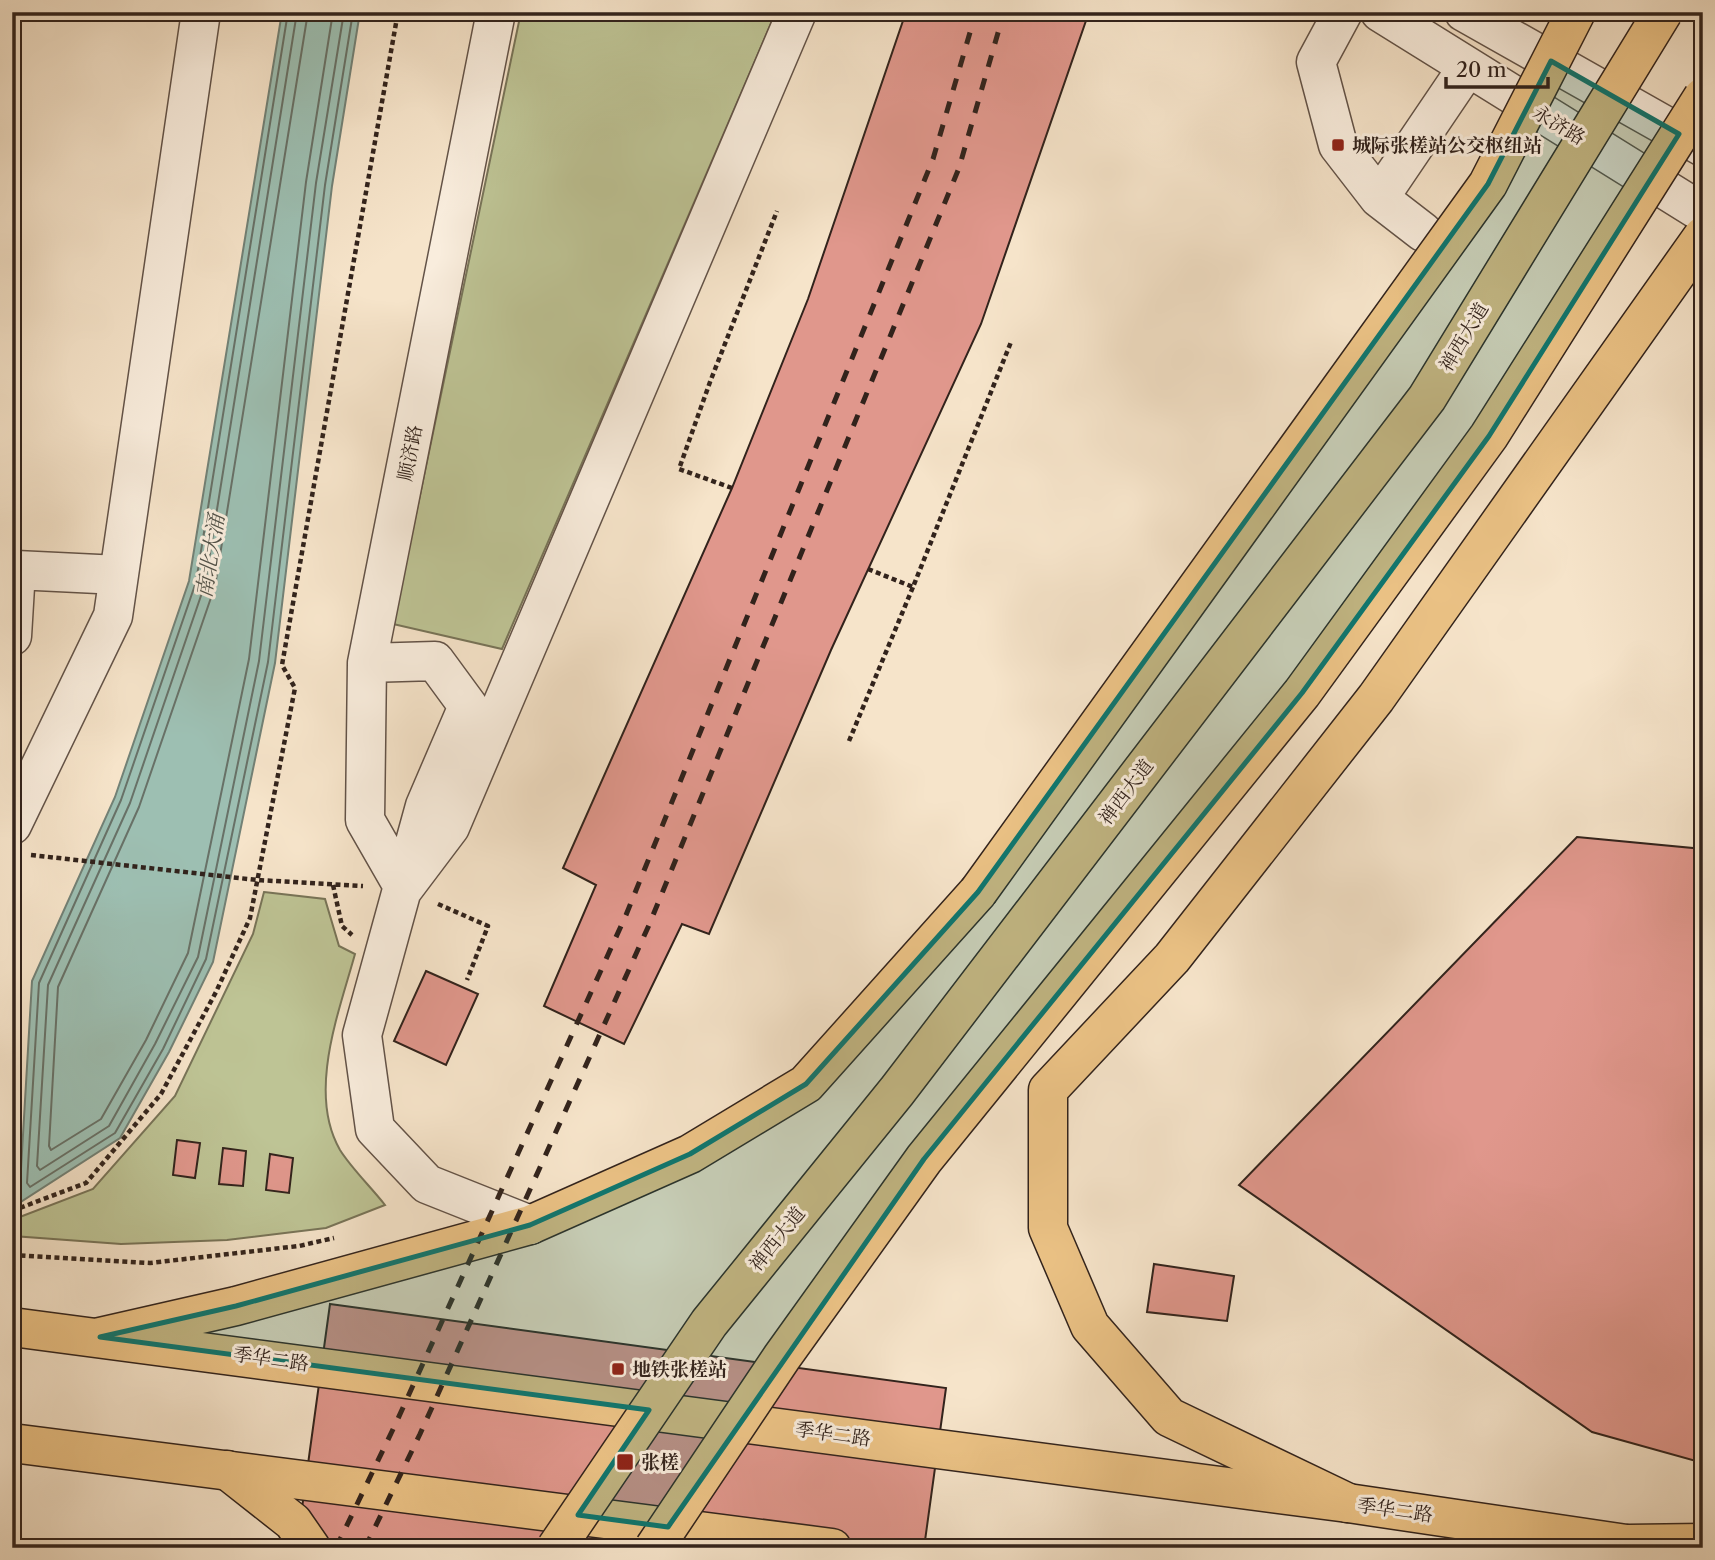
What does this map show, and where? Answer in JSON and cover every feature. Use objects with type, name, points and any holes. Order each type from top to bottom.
[{"type":"main road","points":[[100,1337],[236,1306],[530,1225],[690,1154],[806,1084],[978,892],[1488,184],[1576,12]]},
{"type":"main road","name":"禅西大道","points":[[556,1548],[709,1322],[897,1091],[1427,398],[1663,12]]},
{"type":"main road","points":[[654,1548],[782,1357],[924,1158],[1302,693],[1489,436],[1703,97]]},
{"type":"main road","points":[[1348,1503],[1169,1418],[1090,1326],[1048,1228],[1048,1090],[1172,958],[1377,698],[1703,236]]},
{"type":"main road","name":"季华二路","points":[[12,1327],[1348,1503],[1641,1546],[1703,1544]]},
{"type":"main road","points":[[12,1443],[832,1548]]},
{"type":"main road","points":[[227,1470],[293,1522],[311,1548]]},
{"type":"street","points":[[19,840],[113,616],[201,12]]},
{"type":"street","name":"顺济路","points":[[404,888],[365,820],[367,663],[496,12]]},
{"type":"street","points":[[404,888],[450,827],[797,12]]},
{"type":"street","points":[[1343,12],[1316,62],[1338,145],[1379,198],[1423,232]]},
{"type":"street","name":"永济路","points":[[1380,12],[1703,213]]},
{"type":"street","points":[[1464,12],[1703,147]]},
{"type":"street","points":[[1379,198],[1467,68]]},
{"type":"street","points":[[12,636],[16,570],[119,575]]},
{"type":"street","points":[[367,663],[435,661],[468,706],[425,806],[362,1035],[375,1129],[427,1184],[530,1225]]},
{"type":"path","points":[[12,1210],[86,1182],[161,1094],[250,918],[295,688],[282,665],[398,12]]},
{"type":"path","points":[[732,488],[680,468],[710,382],[777,211]]},
{"type":"path","points":[[849,741],[1011,342]]},
{"type":"path","points":[[868,569],[913,587]]},
{"type":"path","points":[[19,840],[257,880],[404,888],[488,926],[467,980]]},
{"type":"path","points":[[333,885],[342,926],[357,939]]},
{"type":"path","points":[[12,1255],[150,1263],[299,1246],[336,1238]]},
{"type":"highlighted area","points":[[1551,61],[1679,134],[1489,436],[1302,693],[924,1159],[668,1527],[578,1515],[649,1410],[100,1337],[236,1306],[530,1225],[690,1154],[806,1084],[978,892],[1488,184]]},
{"type":"green space","points":[[521,12],[776,12],[502,649],[393,624]]},
{"type":"green space","points":[[264,892],[325,899],[339,946],[355,954],[329,1052],[326,1103],[331,1128],[340,1150],[385,1205],[326,1228],[227,1240],[121,1244],[13,1236],[12,1220],[93,1189],[175,1096],[253,934]]},
{"type":"water","name":"南北大涌","points":[[282,12],[360,12],[332,186],[275,663],[213,962],[169,1052],[120,1138],[19,1203],[32,981],[115,797],[189,581]]},
{"type":"building","points":[[906,12],[1089,12],[981,324],[831,650],[709,934],[682,924],[624,1044],[544,1006],[596,885],[563,868],[732,488],[808,299]]},
{"type":"building","points":[[1577,837],[1703,849],[1703,1463],[1592,1432],[1239,1185]]},
{"type":"building","points":[[426,971],[478,994],[446,1065],[394,1041]]},
{"type":"building","points":[[177,1140],[200,1143],[195,1178],[173,1175]]},
{"type":"building","points":[[223,1148],[246,1151],[243,1186],[219,1184]]},
{"type":"building","points":[[270,1154],[293,1158],[289,1193],[266,1190]]},
{"type":"building","points":[[1154,1264],[1234,1276],[1227,1321],[1147,1312]]},
{"type":"building","name":"张槎","points":[[330,1304],[946,1388],[924,1548],[381,1548],[298,1537]]},
{"type":"railway","points":[[336,1548],[396,1423],[626,915],[933,159],[976,12]]},
{"type":"railway","points":[[365,1548],[420,1434],[649,925],[959,168],[1004,12]]},
{"type":"place","name":"城际张槎站公交枢纽站","points":[[1338,145]]},
{"type":"place","name":"地铁张槎站","points":[[618,1369]]},
{"type":"place","name":"张槎","points":[[625,1462]]}]
